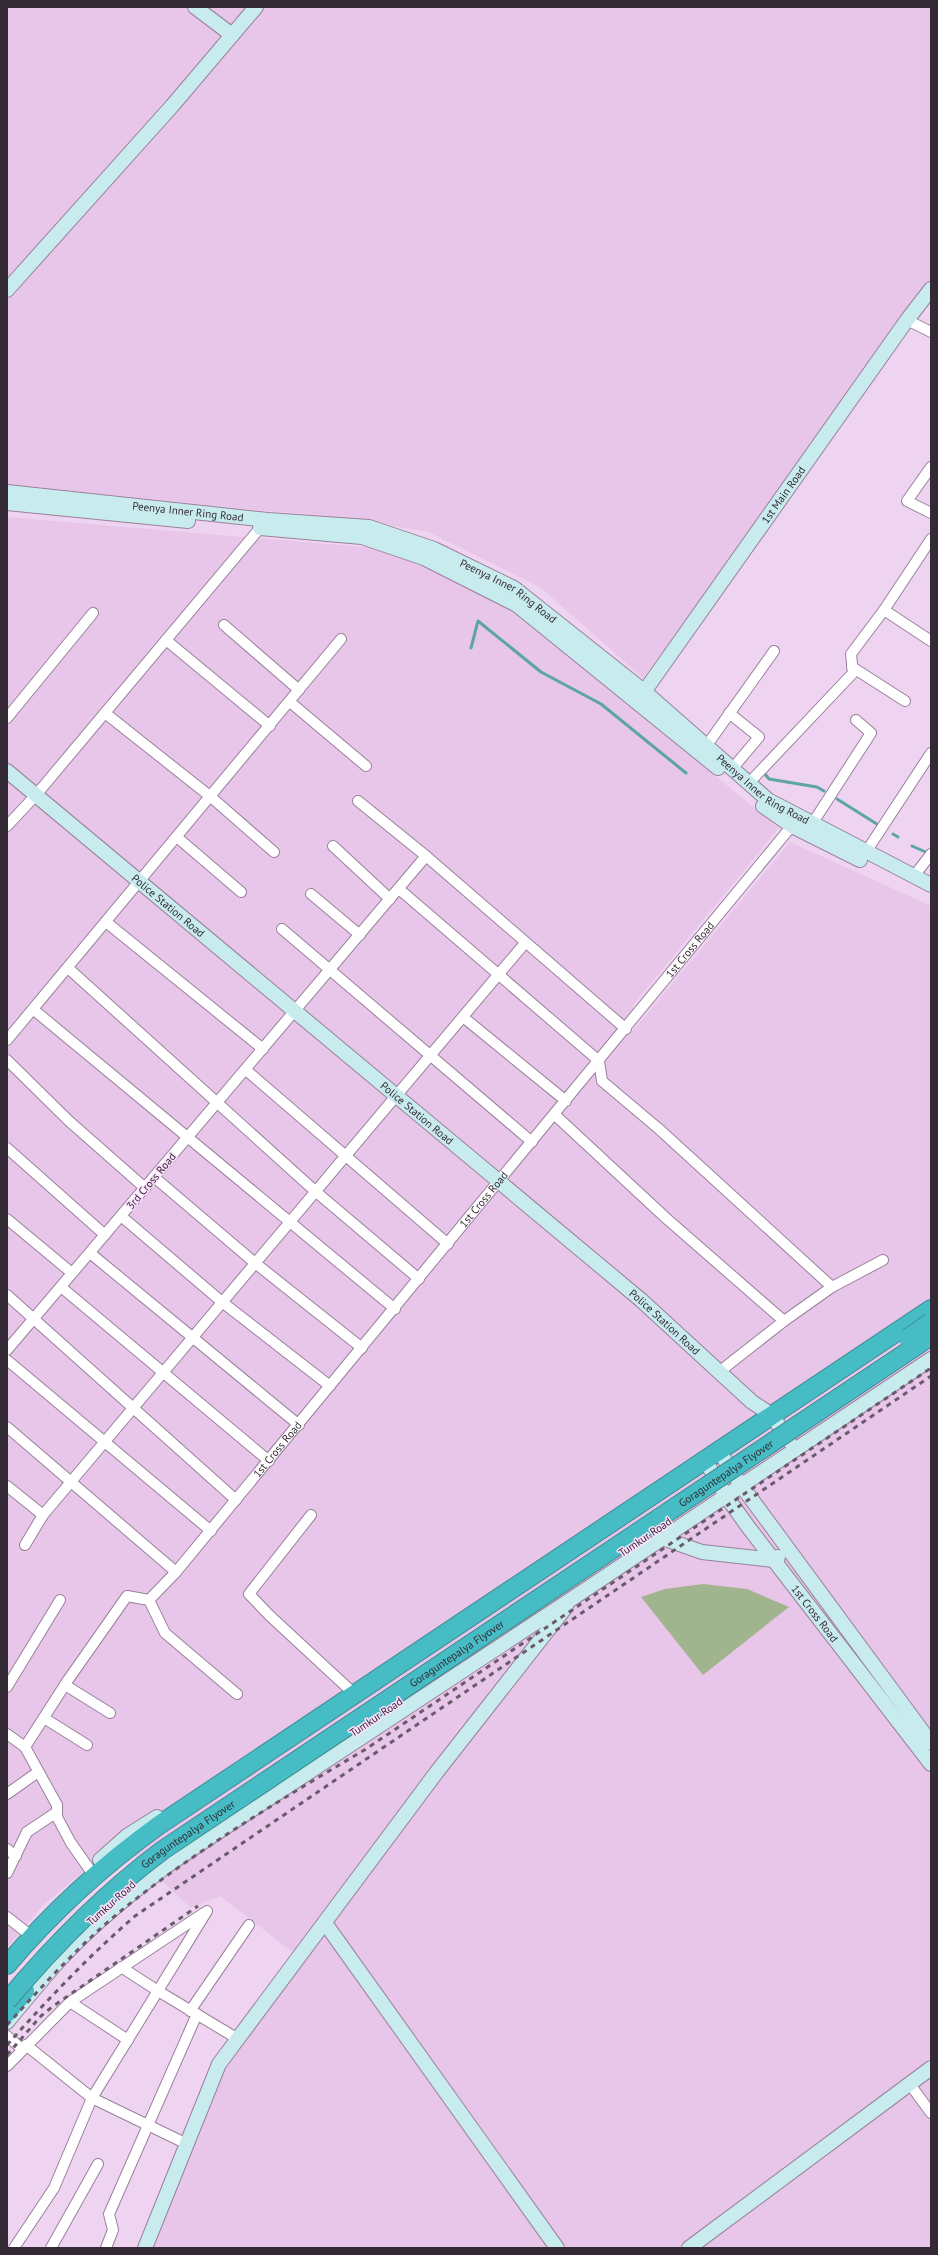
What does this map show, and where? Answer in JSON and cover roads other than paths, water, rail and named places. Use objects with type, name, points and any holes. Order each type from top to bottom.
[{"type":"highway","points":[[7,1965],[43,1924],[75,1893],[127,1848],[152,1829],[712,1455],[769,1414],[931,1309]]},
{"type":"highway","name":"Goraguntepalya Flyover","points":[[7,1983],[80,1904],[152,1843],[931,1322]]},
{"type":"highway","name":"Goraguntepalya Flyover","points":[[7,2001],[37,1966],[106,1896],[162,1850],[931,1336]]},
{"type":"highway","name":"Tumkur Road","points":[[7,2013],[71,1941],[107,1905],[147,1872],[198,1835],[731,1486],[789,1441],[931,1346]]},
{"type":"street","points":[[195,7],[232,34]]},
{"type":"street","points":[[7,290],[172,106],[256,7]]},
{"type":"street","name":"1st Main Road","points":[[641,697],[907,320],[931,289]]},
{"type":"street","points":[[907,320],[931,332]]},
{"type":"street","points":[[931,468],[907,501],[931,512]]},
{"type":"street","name":"Peenya Inner Ring Road","points":[[7,492],[268,520],[369,527],[434,549],[514,588],[641,697],[758,802],[931,893]]},
{"type":"street","name":"Peenya Inner Ring Road","points":[[7,503],[362,537],[424,558],[517,605],[707,745],[748,784],[795,822],[812,824],[931,885]]},
{"type":"street","points":[[7,826],[36,795],[260,528]]},
{"type":"street","points":[[748,784],[853,673],[851,654],[884,610],[931,539]]},
{"type":"street","points":[[884,610],[931,641]]},
{"type":"street","points":[[7,718],[93,613]]},
{"type":"street","points":[[224,625],[299,690]]},
{"type":"street","points":[[7,1040],[34,1010],[106,922],[178,838],[342,639]]},
{"type":"street","points":[[166,640],[270,726]]},
{"type":"street","points":[[707,745],[774,651]]},
{"type":"street","points":[[852,667],[905,701]]},
{"type":"street","points":[[290,702],[366,766]]},
{"type":"street","points":[[105,713],[211,797],[274,852]]},
{"type":"street","points":[[730,713],[759,738],[732,769]]},
{"type":"street","points":[[812,824],[871,733],[856,720]]},
{"type":"street","points":[[866,852],[931,753]]},
{"type":"street","points":[[7,771],[36,795]]},
{"type":"street","name":"Police Station Road","points":[[36,795],[641,1300],[752,1402],[769,1414],[789,1441]]},
{"type":"street","points":[[358,801],[426,856],[626,1029]]},
{"type":"street","name":"1st Cross Road","points":[[149,1600],[176,1572],[211,1531],[795,822]]},
{"type":"street","points":[[178,838],[241,892]]},
{"type":"street","points":[[333,846],[390,899]]},
{"type":"street","name":"3rd Cross Road","points":[[7,1350],[426,856]]},
{"type":"street","points":[[914,876],[929,856]]},
{"type":"street","points":[[399,889],[599,1061],[602,1081],[659,1129],[832,1287]]},
{"type":"street","points":[[310,894],[360,935]]},
{"type":"street","points":[[106,922],[263,1049]]},
{"type":"street","points":[[282,928],[532,1142]]},
{"type":"street","points":[[25,1546],[43,1515],[70,1482],[525,943]]},
{"type":"street","points":[[68,968],[315,1191],[419,1279]]},
{"type":"street","points":[[34,1010],[108,1073],[189,1136],[395,1309]]},
{"type":"street","points":[[463,1017],[566,1101]]},
{"type":"street","points":[[7,1060],[69,1121],[145,1188]]},
{"type":"street","points":[[246,1070],[448,1244]]},
{"type":"street","points":[[555,1114],[667,1219],[784,1321]]},
{"type":"street","points":[[7,1148],[105,1235]]},
{"type":"street","points":[[154,1177],[255,1263],[362,1348]]},
{"type":"street","points":[[121,1216],[222,1302],[330,1386]]},
{"type":"street","points":[[7,1219],[72,1273]]},
{"type":"street","points":[[90,1253],[193,1336],[298,1425]]},
{"type":"street","points":[[719,1372],[784,1321],[832,1287],[883,1260]]},
{"type":"street","points":[[61,1287],[269,1461]]},
{"type":"street","points":[[7,1295],[236,1500]]},
{"type":"street","points":[[7,1954],[26,1932],[90,1870],[128,1836],[769,1414],[931,1300]]},
{"type":"street","points":[[7,2022],[56,1963],[85,1934],[168,1865],[573,1598],[662,1538],[731,1486],[931,1359]]},
{"type":"street","points":[[7,1360],[211,1531]]},
{"type":"street","points":[[7,1427],[176,1572]]},
{"type":"street","name":"1st Cross Road","points":[[712,1455],[774,1560],[931,1764]]},
{"type":"street","points":[[7,1486],[43,1515]]},
{"type":"street","name":"1st Cross Road","points":[[731,1486],[789,1550],[931,1742]]},
{"type":"street","points":[[311,1515],[249,1594],[269,1615],[350,1690]]},
{"type":"street","points":[[662,1538],[702,1552],[774,1560],[789,1550]]},
{"type":"street","points":[[25,1747],[65,1685],[127,1596],[149,1600],[165,1633],[237,1694]]},
{"type":"street","points":[[146,2248],[219,2064],[436,1773],[573,1598]]},
{"type":"street","points":[[7,1687],[60,1600]]},
{"type":"street","points":[[65,1685],[110,1713]]},
{"type":"street","points":[[44,1718],[87,1745]]},
{"type":"street","points":[[7,1734],[25,1747],[57,1806],[57,1817],[71,1843],[90,1870]]},
{"type":"street","points":[[7,1794],[38,1772]]},
{"type":"street","points":[[7,1873],[27,1832],[57,1812]]},
{"type":"street","points":[[7,1849],[16,1856]]},
{"type":"street","points":[[7,2066],[24,2047],[70,2002],[207,1911],[92,2098],[54,2188],[14,2248]]},
{"type":"street","points":[[7,1917],[26,1932]]},
{"type":"street","points":[[325,1923],[557,2248]]},
{"type":"street","points":[[106,2248],[113,2230],[108,2214],[149,2125],[194,2013],[249,1925]]},
{"type":"street","points":[[121,1967],[238,2039]]},
{"type":"street","points":[[70,2002],[128,2040]]},
{"type":"street","points":[[7,2036],[92,2098],[187,2144]]},
{"type":"street","points":[[689,2248],[931,2068]]},
{"type":"street","points":[[909,2083],[931,2114]]},
{"type":"street","points":[[50,2248],[98,2164]]},
{"type":"waterway","points":[[471,648],[478,621],[541,672],[601,704],[686,773]]},
{"type":"waterway","points":[[765,774],[769,779],[817,787],[824,791]]},
{"type":"waterway","points":[[837,799],[880,826]]},
{"type":"waterway","points":[[893,834],[898,837]]},
{"type":"waterway","points":[[912,846],[928,853]]},
{"type":"railway","points":[[7,2025],[50,1978],[95,1933],[127,1906],[184,1863],[274,1804],[366,1749],[931,1368]]},
{"type":"railway","points":[[7,2045],[69,1978],[135,1916],[931,1376]]},
{"type":"railway","points":[[7,2055],[41,2016],[52,2007],[198,1906]]}]
